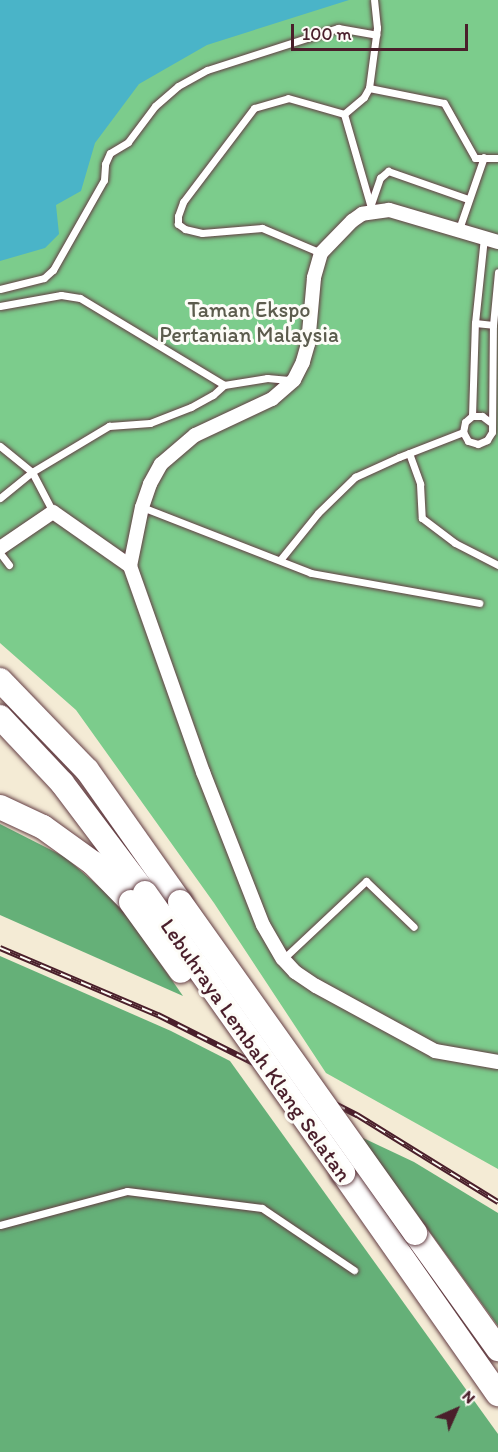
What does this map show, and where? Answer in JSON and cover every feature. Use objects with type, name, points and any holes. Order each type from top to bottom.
[{"type":"highway","name":"Lebuhraya Lembah Klang Selatan","points":[[0,680],[87,770],[498,1349]]},
{"type":"highway","name":"Lebuhraya Lembah Klang Selatan","points":[[0,717],[62,783],[138,897],[337,1177],[393,1244],[498,1394]]},
{"type":"highway","points":[[0,807],[44,827],[138,897]]},
{"type":"street","points":[[498,242],[389,210],[371,208],[352,221],[321,253],[314,278],[308,344],[303,362],[294,380],[272,399],[195,435],[161,464],[150,484],[142,507],[130,567],[207,783],[263,925],[283,958],[295,972],[316,986],[435,1050],[498,1062]]},
{"type":"street","points":[[0,548],[52,512],[130,567]]},
{"type":"lane","points":[[344,114],[364,97],[369,88],[377,32],[374,0]]},
{"type":"lane","points":[[0,289],[44,278],[53,270],[104,180],[110,153],[128,142],[155,106],[178,86],[207,70],[338,28],[377,32]]},
{"type":"lane","points":[[369,88],[444,103],[475,158],[498,158]]},
{"type":"lane","points":[[321,253],[262,228],[202,233],[186,229],[178,224],[178,216],[183,202],[254,108],[288,98],[344,114]]},
{"type":"lane","points":[[344,114],[371,208]]},
{"type":"lane","points":[[459,229],[484,157]]},
{"type":"lane","points":[[371,208],[380,178],[388,171],[468,199]]},
{"type":"lane","points":[[472,416],[475,323],[484,237]]},
{"type":"lane","points":[[490,422],[493,325],[498,272]]},
{"type":"lane","points":[[0,306],[61,295],[80,298],[224,385]]},
{"type":"lane","points":[[475,323],[493,325]]},
{"type":"lane","points":[[0,498],[32,472],[109,426],[150,423],[191,407],[213,395],[224,385],[267,378],[294,380]]},
{"type":"lane","points":[[472,416],[482,416],[490,422],[495,431],[487,440],[478,444],[468,441],[463,432],[465,422],[472,416]]},
{"type":"lane","points":[[280,560],[318,513],[356,477],[463,432]]},
{"type":"lane","points":[[0,446],[32,472],[52,512]]},
{"type":"lane","points":[[409,453],[420,484],[422,518],[455,543],[498,565]]},
{"type":"lane","points":[[142,507],[311,573],[479,603]]},
{"type":"lane","points":[[0,553],[9,564]]},
{"type":"lane","points":[[283,958],[366,881],[414,927]]},
{"type":"lane","points":[[0,1224],[127,1191],[262,1208],[354,1270]]},
{"type":"green space","name":"Taman Ekspo Pertanian Malaysia","points":[[0,0],[498,0],[498,1169],[326,1073],[214,903],[76,710],[0,643]]},
{"type":"green space","points":[[0,824],[65,857],[119,904],[183,996],[0,915]]},
{"type":"green space","points":[[0,956],[171,1031],[230,1061],[498,1434],[498,1452],[0,1452]]},
{"type":"green space","points":[[361,1137],[414,1162],[498,1213],[498,1326]]},
{"type":"water","points":[[0,0],[349,0],[207,45],[139,84],[95,143],[81,191],[56,205],[59,234],[45,248],[0,261]]},
{"type":"railway","points":[[0,948],[158,1015],[357,1115],[498,1202]]}]
